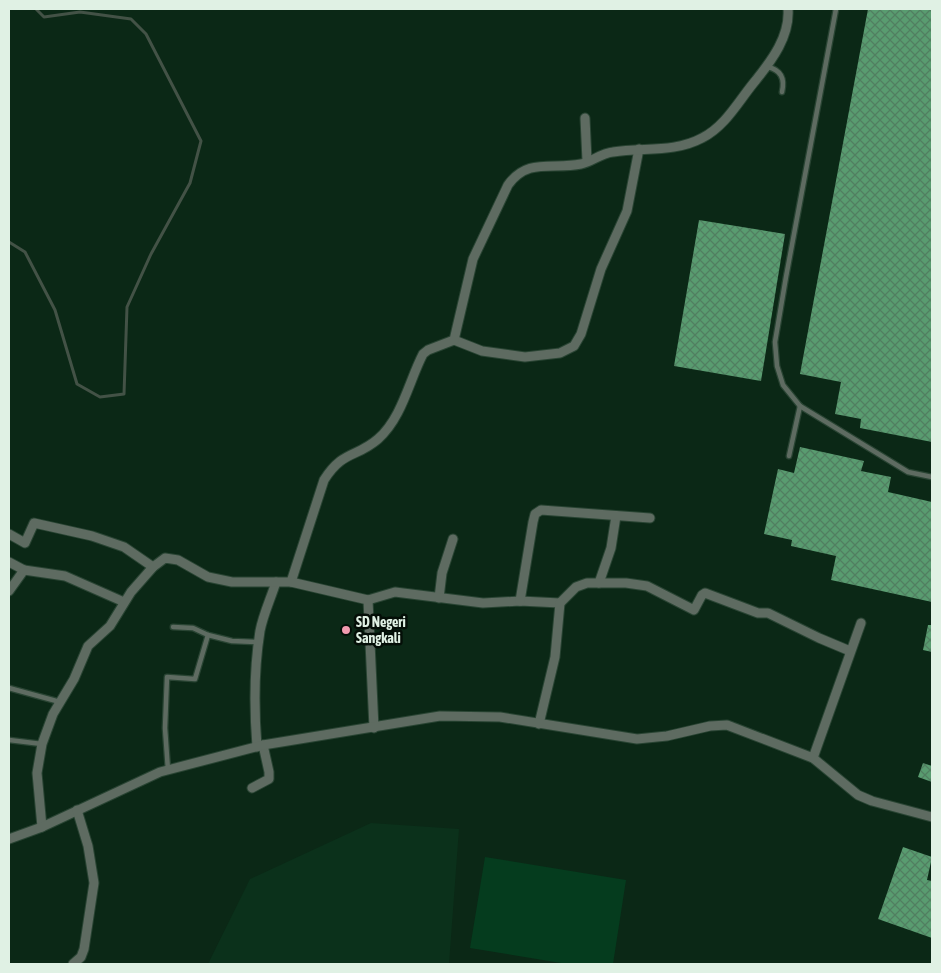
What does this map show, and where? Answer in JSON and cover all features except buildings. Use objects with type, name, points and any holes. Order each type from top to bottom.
[{"type":"street","points":[[454,340],[473,260],[512,180],[522,170],[531,167],[582,164],[604,153],[639,149],[675,149],[709,135],[725,120],[768,67],[783,34],[788,9]]},
{"type":"street","points":[[585,118],[587,161]]},
{"type":"street","points":[[291,582],[324,480],[337,462],[379,438],[398,410],[423,354],[428,350],[454,340],[482,352],[500,356],[525,357],[560,353],[574,346],[581,334],[601,269],[627,211],[639,149]]},
{"type":"street","points":[[520,601],[535,514],[541,510],[650,518]]},
{"type":"street","points":[[599,583],[611,548],[616,516]]},
{"type":"street","points":[[9,534],[25,543],[34,523],[92,536],[124,546],[153,567]]},
{"type":"street","points":[[439,598],[442,573],[453,539]]},
{"type":"street","points":[[42,827],[36,779],[42,744],[60,702],[74,680],[88,646],[110,626],[124,602],[161,560],[170,558],[208,577],[232,582],[291,582],[368,600],[395,592],[483,603],[520,601],[560,603]]},
{"type":"street","points":[[9,562],[24,570],[64,576],[124,602]]},
{"type":"street","points":[[9,590],[24,570]]},
{"type":"street","points":[[252,788],[268,779],[269,772],[260,746],[253,702],[256,690],[260,630],[276,582]]},
{"type":"street","points":[[539,724],[555,657],[560,603],[576,587],[587,583],[647,586],[694,610],[702,595],[706,593],[758,613],[768,613],[850,651]]},
{"type":"street","points":[[368,600],[374,728]]},
{"type":"street","points":[[813,758],[861,623]]},
{"type":"street","points":[[9,840],[42,827],[129,785],[168,770],[260,746],[440,716],[485,716],[647,739],[720,724],[727,725],[813,758],[858,795],[872,801],[932,817]]},
{"type":"street","points":[[72,964],[81,957],[84,949],[94,882],[88,846],[77,810]]},
{"type":"lane","points":[[836,9],[775,342],[777,366],[783,385],[791,398],[800,406],[908,472],[932,477]]},
{"type":"lane","points":[[768,67],[776,69],[781,75],[784,84],[782,92]]},
{"type":"lane","points":[[789,456],[800,406]]},
{"type":"lane","points":[[173,627],[193,628],[208,635],[232,641],[260,642]]},
{"type":"lane","points":[[168,770],[165,728],[167,677],[195,679],[208,635]]},
{"type":"lane","points":[[9,688],[60,702]]},
{"type":"lane","points":[[9,740],[42,744]]},
{"type":"shaded area","points":[[371,823],[459,829],[449,964],[208,964],[250,879]]},
{"type":"shaded area","points":[[485,857],[626,880],[613,964],[567,964],[470,948]]},
{"type":"waterway","points":[[9,242],[25,252],[55,310],[77,384],[100,397],[124,394],[127,307],[151,254],[190,183],[201,141],[146,34],[131,19],[80,12],[44,17],[36,9]]},
{"type":"place","name":"SD Negeri Sangkali","points":[[346,630]]}]
